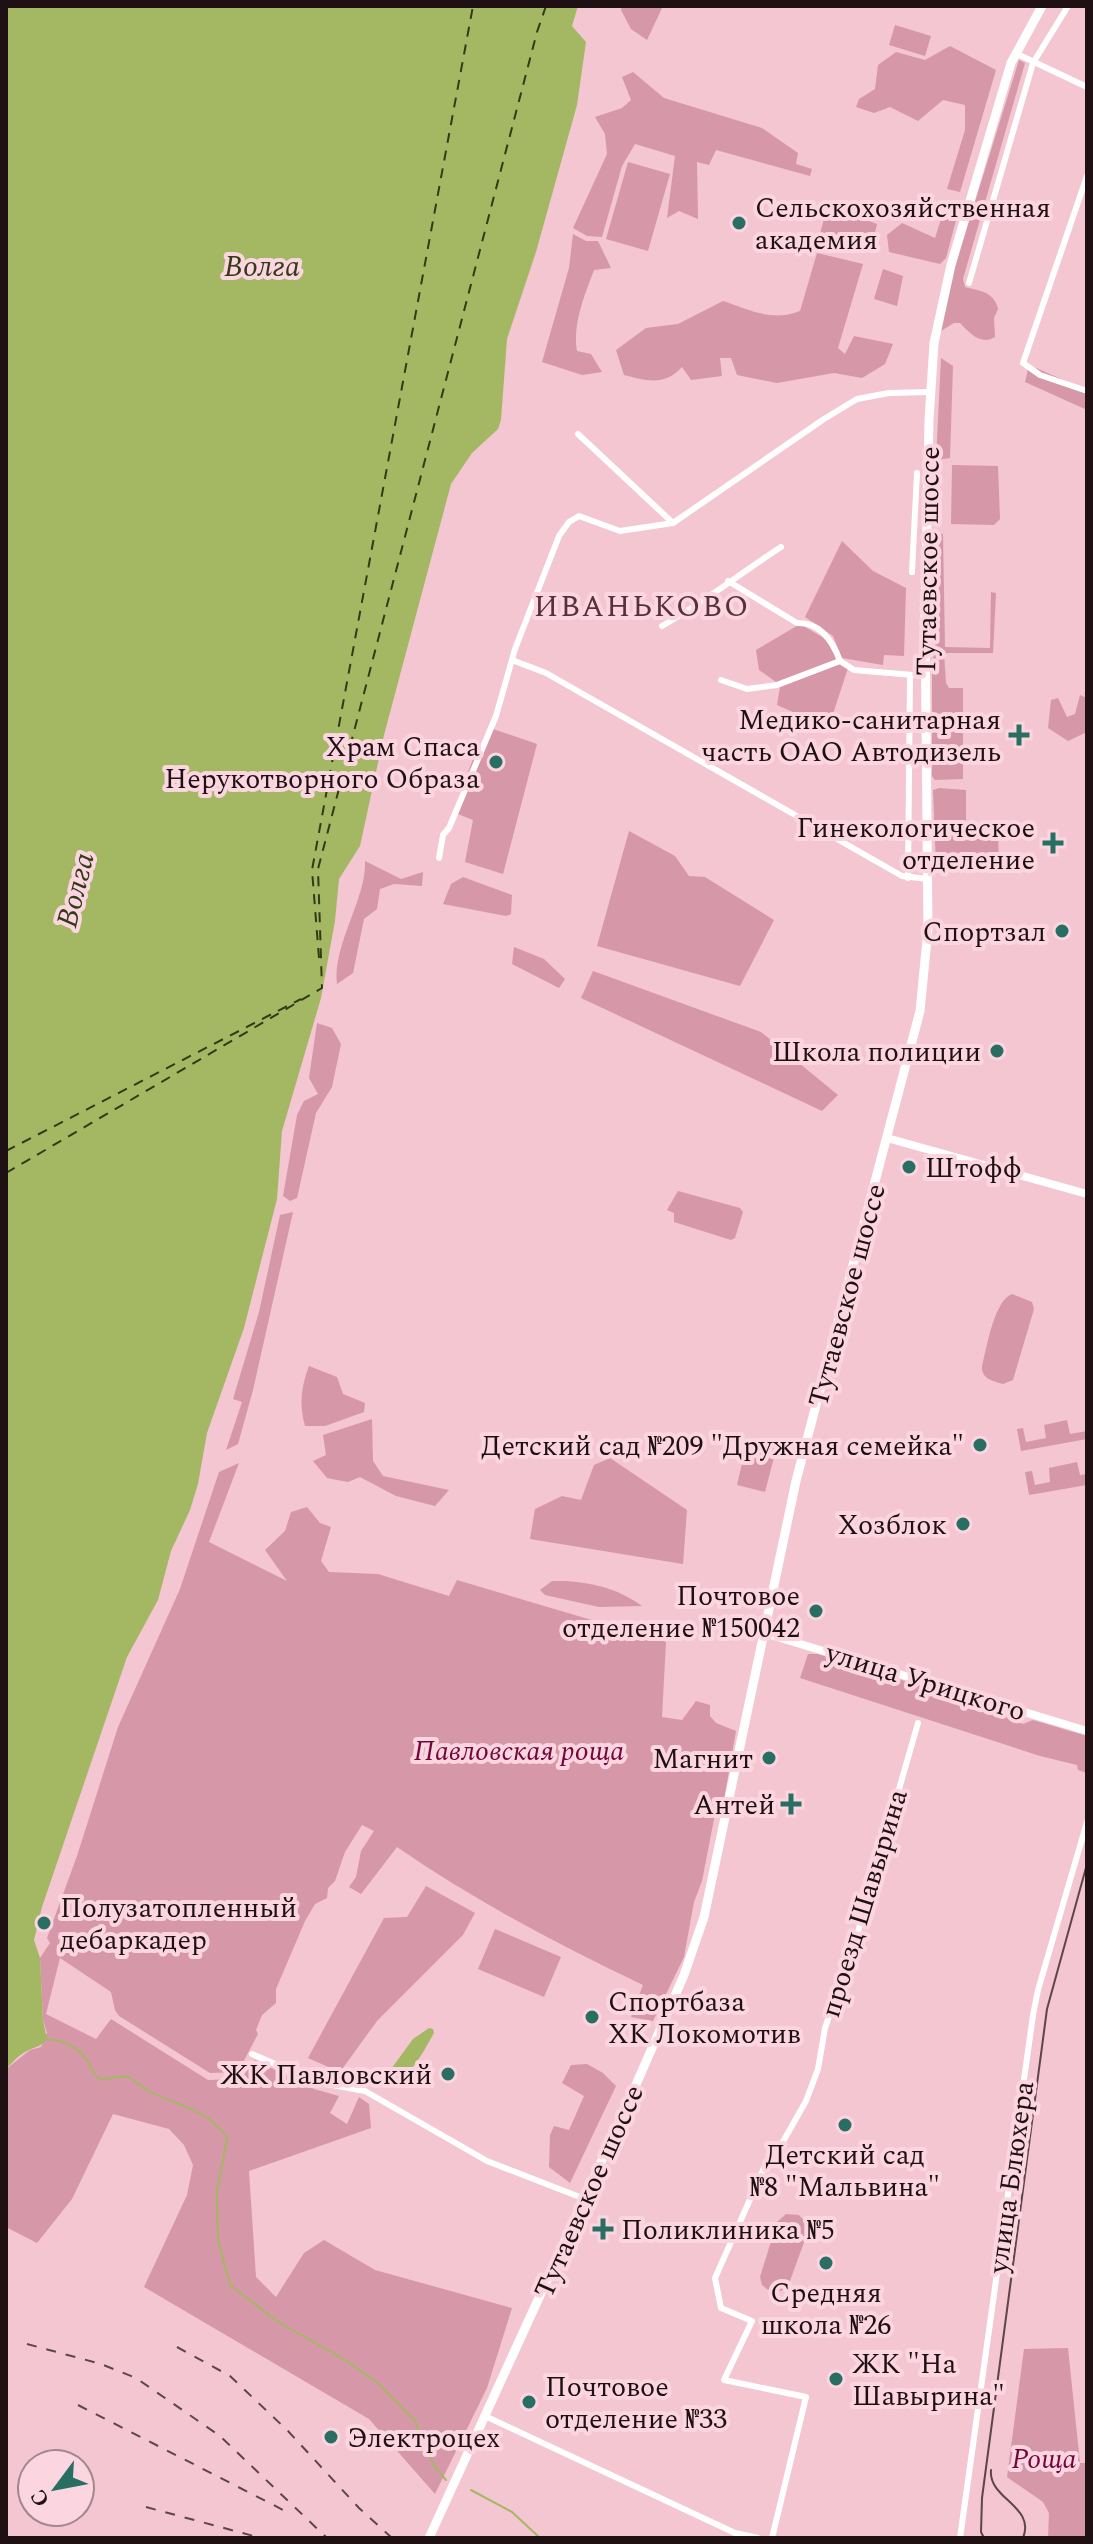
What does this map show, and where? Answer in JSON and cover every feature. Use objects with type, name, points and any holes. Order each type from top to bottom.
[{"type":"main road","name":"Тутаевское шоссе","points":[[429,2538],[585,2199],[684,1975],[704,1917],[796,1481],[917,1024],[924,986],[928,879],[925,676],[927,531],[930,392],[937,323],[984,150],[1015,53],[1042,6]]},
{"type":"street","points":[[969,283],[1033,63],[1068,6]]},
{"type":"street","points":[[1015,53],[1087,87]]},
{"type":"street","points":[[1087,176],[1023,363],[1040,375],[1087,391]]},
{"type":"street","points":[[439,858],[443,835],[449,828],[496,716],[512,660],[559,536],[569,522],[579,516],[620,531],[673,523],[857,399],[889,393],[930,392]]},
{"type":"street","points":[[578,434],[673,523]]},
{"type":"street","points":[[912,572],[917,473]]},
{"type":"street","points":[[912,529],[927,531]]},
{"type":"street","points":[[662,626],[683,616],[728,581],[781,547]]},
{"type":"street","points":[[728,581],[797,623],[805,623],[831,638],[840,661],[854,670],[925,676]]},
{"type":"street","points":[[512,660],[546,673],[908,878],[928,879]]},
{"type":"street","points":[[721,680],[747,689],[777,685],[840,661]]},
{"type":"street","points":[[908,878],[910,676]]},
{"type":"street","points":[[887,1138],[1087,1194]]},
{"type":"street","name":"улица Урицкого","points":[[764,1633],[1087,1731]]},
{"type":"street","name":"проезд Шавырина","points":[[772,2538],[806,2397],[724,2380],[752,2321],[721,2308],[715,2278],[764,2168],[776,2154],[806,2101],[818,2069],[825,2028],[856,1939],[918,1723]]},
{"type":"street","name":"улица Блюхера","points":[[960,2538],[1033,2015],[1087,1822]]},
{"type":"street","points":[[252,2054],[316,2082],[365,2091],[487,2161],[585,2199]]},
{"type":"street","points":[[485,2416],[735,2533],[758,2538]]},
{"type":"green space","points":[[622,6],[663,6],[647,40],[631,29]]},
{"type":"green space","points":[[895,25],[931,36],[925,56],[889,45]]},
{"type":"green space","points":[[950,46],[996,70],[960,192],[947,189],[965,130],[965,105],[943,100],[918,121],[890,107],[874,113],[856,107],[859,99],[875,89],[878,65],[896,52],[925,60]]},
{"type":"green space","points":[[1019,60],[1025,63],[963,279],[965,287],[985,293],[996,303],[995,337],[985,340],[976,337],[960,323],[941,331],[941,323],[952,276]]},
{"type":"green space","points":[[633,72],[664,98],[762,128],[798,153],[796,164],[812,169],[810,176],[716,150],[709,165],[697,162],[698,219],[679,211],[667,218],[675,156],[635,144],[622,166],[602,237],[587,236],[573,228],[607,154],[605,134],[595,117],[622,108],[631,100],[622,77]]},
{"type":"green space","points":[[628,162],[670,174],[648,251],[606,239]]},
{"type":"green space","points":[[945,206],[959,209],[946,258],[940,264],[889,252],[887,235],[902,223],[935,238]]},
{"type":"green space","points":[[839,210],[877,224],[871,249],[820,234],[825,215]]},
{"type":"green space","points":[[573,234],[586,241],[598,241],[611,268],[594,270],[580,310],[576,331],[577,351],[591,354],[602,372],[582,375],[542,362],[569,268]]},
{"type":"green space","points":[[817,253],[863,264],[838,348],[845,354],[854,336],[893,344],[885,364],[862,378],[834,373],[777,383],[737,375],[731,358],[720,358],[722,376],[691,380],[682,367],[662,379],[648,380],[624,375],[616,350],[646,328],[678,324],[723,301],[770,315],[800,311]]},
{"type":"green space","points":[[883,269],[903,276],[897,306],[874,299]]},
{"type":"green space","points":[[941,358],[953,366],[950,458],[936,460]]},
{"type":"green space","points":[[1029,365],[1087,390],[1087,410],[1025,382]]},
{"type":"green space","points":[[952,465],[998,466],[1000,519],[994,525],[951,524]]},
{"type":"green space","points":[[932,533],[943,534],[945,647],[990,648],[991,592],[996,593],[993,653],[944,653],[946,683],[949,688],[963,688],[963,779],[935,780],[932,776],[932,669],[936,636],[932,623]]},
{"type":"green space","points":[[842,541],[873,571],[906,588],[904,656],[884,655],[883,665],[842,658],[833,636],[805,617]]},
{"type":"green space","points":[[800,624],[829,641],[837,659],[776,682],[759,670],[756,650]]},
{"type":"green space","points":[[840,664],[849,665],[832,717],[822,725],[777,705],[780,687]]},
{"type":"green space","points":[[1080,695],[1087,698],[1087,732],[1068,741],[1048,728],[1051,700],[1058,698],[1067,717],[1075,714]]},
{"type":"green space","points":[[493,729],[537,744],[503,874],[465,862],[473,820],[458,814],[469,787],[463,785],[475,754],[482,750]]},
{"type":"green space","points":[[933,790],[966,790],[966,824],[998,825],[999,870],[992,872],[962,867],[943,871],[936,868]]},
{"type":"green space","points":[[629,831],[675,856],[689,876],[705,877],[774,920],[740,986],[597,946]]},
{"type":"green space","points":[[365,861],[401,879],[423,872],[422,886],[394,884],[380,889],[377,909],[364,919],[353,973],[337,984],[340,954],[361,890]]},
{"type":"green space","points":[[463,877],[512,895],[511,914],[506,916],[443,904],[451,884]]},
{"type":"green space","points":[[514,947],[544,959],[565,979],[559,988],[512,964]]},
{"type":"green space","points":[[593,971],[761,1032],[838,1095],[822,1111],[581,998]]},
{"type":"green space","points":[[317,1023],[332,1028],[341,1044],[332,1087],[316,1113],[297,1198],[290,1201],[283,1196],[297,1115],[304,1101],[318,1094],[309,1078]]},
{"type":"green space","points":[[678,1191],[740,1208],[743,1212],[735,1238],[731,1240],[674,1222],[674,1213],[667,1210]]},
{"type":"green space","points":[[293,1212],[238,1444],[226,1450],[242,1402],[233,1399],[259,1312],[280,1215]]},
{"type":"green space","points":[[1012,1294],[1032,1302],[1034,1309],[1013,1380],[1003,1384],[986,1377],[982,1366],[996,1315]]},
{"type":"green space","points":[[309,1366],[337,1377],[343,1394],[365,1403],[364,1412],[325,1426],[305,1426],[302,1396]]},
{"type":"green space","points":[[372,1419],[373,1461],[383,1476],[449,1490],[435,1506],[396,1496],[360,1477],[348,1482],[327,1478],[313,1461],[326,1455],[323,1435]]},
{"type":"green space","points":[[1067,1420],[1070,1434],[1087,1431],[1087,1439],[1021,1451],[1017,1429],[1023,1428],[1026,1442],[1046,1438],[1044,1425]]},
{"type":"green space","points":[[748,1438],[777,1446],[765,1492],[737,1485]]},
{"type":"green space","points":[[610,1458],[687,1510],[683,1564],[530,1539],[535,1509],[562,1496],[581,1500],[594,1465]]},
{"type":"green space","points":[[1077,1462],[1080,1475],[1087,1474],[1087,1485],[1029,1495],[1025,1472],[1032,1471],[1035,1485],[1050,1482],[1049,1468]]},
{"type":"green space","name":"Павловская роща","points":[[239,1463],[209,1542],[287,1581],[265,1550],[285,1531],[291,1512],[307,1507],[320,1523],[331,1527],[321,1561],[329,1572],[378,1574],[449,1596],[457,1580],[666,1642],[662,1717],[682,1720],[696,1701],[710,1705],[710,1716],[716,1723],[736,1731],[724,1800],[716,1809],[684,1957],[653,2021],[631,2017],[643,1985],[517,1921],[397,1847],[361,1894],[349,1887],[356,1877],[361,1851],[374,1831],[362,1825],[345,1852],[335,1881],[328,1888],[327,1898],[315,1904],[305,1921],[276,1989],[276,2003],[262,2015],[256,2030],[258,2034],[238,2072],[210,2073],[119,2016],[111,1992],[60,1958],[46,2014],[96,2039],[111,2019],[208,2080],[241,2079],[255,2060],[314,2089],[339,2096],[330,2113],[347,2124],[359,2097],[369,2104],[371,2128],[249,2171],[256,2277],[276,2297],[304,2253],[324,2240],[375,2270],[512,2308],[487,2388],[435,2494],[369,2419],[144,2287],[187,2195],[193,2165],[184,2145],[169,2129],[113,2114],[72,2199],[37,2243],[6,2227],[6,2069],[30,2050],[41,2047],[47,2033],[43,2020],[40,1958],[50,1943],[47,1938],[118,1727],[180,1589],[219,1472]]},
{"type":"green space","points":[[552,1581],[599,1586],[622,1594],[642,1606],[599,1607],[545,1595],[540,1590]]},
{"type":"green space","points":[[808,1654],[818,1654],[998,1710],[1010,1720],[1023,1724],[1033,1720],[1087,1736],[1087,1773],[1078,1770],[1077,1765],[1040,1756],[800,1678]]},
{"type":"green space","points":[[426,1886],[475,1913],[463,1935],[377,2021],[340,2072],[308,2058],[384,1918],[407,1917]]},
{"type":"green space","points":[[495,1929],[561,1957],[544,1997],[478,1969]]},
{"type":"green space","points":[[587,2064],[603,2073],[616,2086],[570,2183],[549,2167],[550,2135],[554,2126],[569,2130],[584,2096],[562,2083],[571,2065]]},
{"type":"green space","points":[[786,2214],[799,2215],[807,2224],[806,2237],[787,2289],[772,2293],[762,2285],[760,2277],[777,2222]]},
{"type":"green space","name":"Роща","points":[[1068,2348],[1080,2463],[1087,2463],[1087,2538],[1048,2538],[1049,2513],[1043,2502],[1007,2477],[1024,2349]]},
{"type":"water","name":"Волга","points":[[6,6],[578,6],[572,26],[586,42],[577,105],[536,252],[507,339],[501,420],[498,429],[472,453],[451,484],[384,735],[360,846],[339,879],[321,998],[282,1131],[277,1199],[244,1328],[207,1433],[190,1510],[171,1551],[158,1600],[127,1657],[42,1907],[34,1940],[40,1958],[47,2039],[22,2054],[6,2069]]},
{"type":"water","points":[[429,2028],[434,2033],[417,2062],[392,2083],[386,2076],[413,2039]]},
{"type":"waterway","points":[[47,2039],[76,2049],[99,2078],[128,2077],[149,2091],[202,2114],[220,2128],[227,2138],[217,2192],[218,2240],[230,2285],[277,2321],[347,2361],[379,2384],[415,2421],[434,2466],[446,2480]]},
{"type":"waterway","points":[[471,2490],[512,2512],[540,2538]]},
{"type":"ferry route","points":[[319,958],[312,870],[473,6]]},
{"type":"ferry route","points":[[6,1173],[322,988],[318,869],[546,6]]},
{"type":"ferry route","points":[[6,1151],[301,999]]},
{"type":"tram line","points":[[984,2538],[981,2532],[982,2498],[1047,2009],[1087,1864]]},
{"type":"tram line","points":[[991,2470],[997,2488],[1023,2518],[1023,2538]]},
{"type":"railway","points":[[27,2344],[101,2364],[136,2378],[220,2436],[327,2538]]},
{"type":"railway","points":[[177,2347],[230,2376],[392,2538]]},
{"type":"railway","points":[[78,2405],[291,2514]]},
{"type":"railway","points":[[146,2507],[261,2538]]},
{"type":"place","name":"Сельскохозяйственная академия","points":[[739,223]]},
{"type":"place","name":"Медико-санитарная часть ОАО Автодизель","points":[[1019,735]]},
{"type":"place","name":"Храм Спаса Нерукотворного Образа","points":[[496,762]]},
{"type":"place","name":"Гинекологическое отделение","points":[[1053,843]]},
{"type":"place","name":"Спортзал","points":[[1062,931]]},
{"type":"place","name":"Школа полиции","points":[[997,1051]]},
{"type":"place","name":"Штофф","points":[[909,1167]]},
{"type":"place","name":"Детский сад №209 \"Дружная семейка\"","points":[[980,1445]]},
{"type":"place","name":"Хозблок","points":[[963,1524]]},
{"type":"place","name":"Почтовое отделение №150042","points":[[816,1611]]},
{"type":"place","name":"Магнит","points":[[769,1758]]},
{"type":"place","name":"Антей","points":[[791,1804]]},
{"type":"place","name":"Полузатопленный дебаркадер","points":[[44,1923]]},
{"type":"place","name":"Спортбаза ХК Локомотив","points":[[592,2017]]},
{"type":"place","name":"ЖК Павловский","points":[[448,2074]]},
{"type":"place","name":"Детский сад №8 \"Мальвина\"","points":[[845,2125]]},
{"type":"place","name":"Поликлиника №5","points":[[603,2229]]},
{"type":"place","name":"Средняя школа №26","points":[[826,2263]]},
{"type":"place","name":"ЖК \"На Шавырина\"","points":[[836,2379]]},
{"type":"place","name":"Почтовое отделение №33","points":[[529,2402]]},
{"type":"place","name":"Электроцех","points":[[331,2437]]},
{"type":"district","name":"ИВАНЬКОВО","points":[[642,606]]}]
